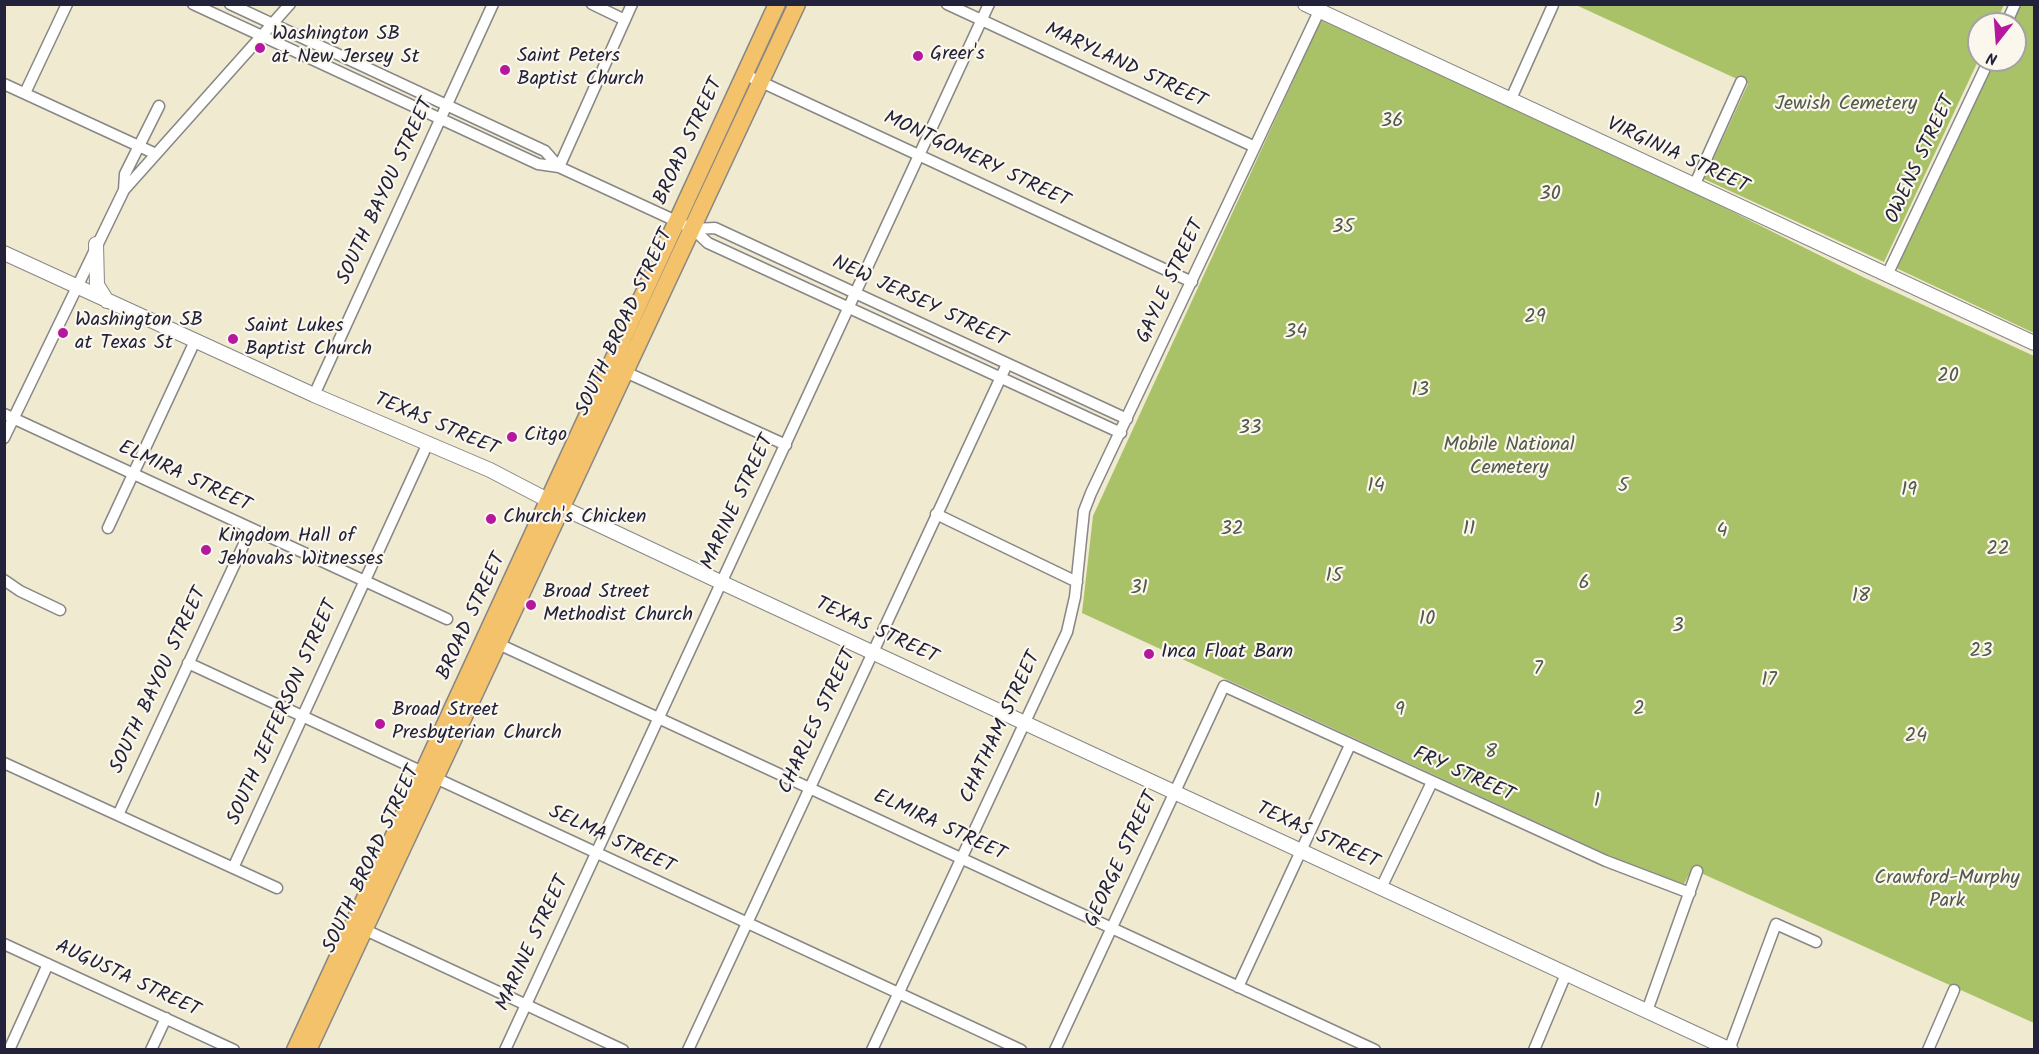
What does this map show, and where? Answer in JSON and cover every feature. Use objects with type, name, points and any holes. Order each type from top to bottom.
[{"type":"main road","name":"BROAD STREET","points":[[295,1050],[359,927],[492,641],[555,504],[609,365],[777,4]]},
{"type":"main road","name":"SOUTH BROAD STREET","points":[[555,504],[626,372],[797,4]]},
{"type":"main road","name":"SOUTH BROAD STREET","points":[[308,1050],[359,927]]},
{"type":"street","points":[[25,93],[67,4]]},
{"type":"street","name":"NEW JERSEY STREET","points":[[230,4],[545,151],[559,167]]},
{"type":"street","points":[[4,438],[9,416],[124,190],[290,4]]},
{"type":"street","name":"SOUTH BAYOU STREET","points":[[314,395],[493,4]]},
{"type":"street","points":[[592,4],[625,20]]},
{"type":"street","points":[[559,167],[632,4]]},
{"type":"street","name":"MARYLAND STREET","points":[[947,4],[1255,147]]},
{"type":"street","name":"MARINE STREET","points":[[505,1050],[989,4]]},
{"type":"street","name":"VIRGINIA STREET","points":[[1305,4],[1320,8],[1510,101],[2034,343]]},
{"type":"street","points":[[1510,101],[1553,5]]},
{"type":"street","name":"NEW JERSEY STREET","points":[[198,6],[538,164],[559,167],[676,221],[693,229],[708,243],[1121,433]]},
{"type":"street","name":"GAYLE STREET","points":[[1077,582],[1084,512],[1320,8]]},
{"type":"street","points":[[318,62],[324,49]]},
{"type":"street","name":"OWENS STREET","points":[[1887,275],[1983,72]]},
{"type":"street","name":"MONTGOMERY STREET","points":[[744,75],[1192,282]]},
{"type":"street","points":[[1694,186],[1741,82]]},
{"type":"street","points":[[4,84],[156,154]]},
{"type":"street","points":[[124,190],[125,174],[159,106]]},
{"type":"street","name":"NEW JERSEY STREET","points":[[693,229],[715,228],[1127,419]]},
{"type":"street","points":[[96,244],[97,285],[107,301]]},
{"type":"street","name":"TEXAS STREET","points":[[4,253],[314,395],[522,485],[555,504],[722,582],[1730,1049]]},
{"type":"street","points":[[638,306],[653,313]]},
{"type":"street","points":[[108,528],[195,341]]},
{"type":"street","name":"CHARLES STREET","points":[[688,1050],[1007,364]]},
{"type":"street","points":[[609,365],[786,445]]},
{"type":"street","name":"ELMIRA STREET","points":[[9,416],[447,619]]},
{"type":"street","name":"SOUTH JEFFERSON STREET","points":[[233,868],[428,443]]},
{"type":"street","points":[[936,514],[1077,582]]},
{"type":"street","name":"SOUTH BAYOU STREET","points":[[118,815],[251,529]]},
{"type":"street","points":[[4,580],[20,591],[60,610]]},
{"type":"street","name":"CHATHAM STREET","points":[[872,1050],[1067,632],[1077,582]]},
{"type":"street","name":"ELMIRA STREET","points":[[492,641],[1375,1050]]},
{"type":"street","name":"SELMA STREET","points":[[188,663],[1021,1050]]},
{"type":"street","name":"FRY STREET","points":[[1224,686],[1606,861],[1690,893]]},
{"type":"street","name":"GEORGE STREET","points":[[1055,1050],[1224,686]]},
{"type":"street","points":[[1238,987],[1350,745]]},
{"type":"street","points":[[4,763],[277,888]]},
{"type":"street","points":[[1382,888],[1432,782]]},
{"type":"street","points":[[1647,1011],[1698,871]]},
{"type":"street","points":[[1730,1049],[1776,924],[1816,942]]},
{"type":"street","points":[[359,927],[623,1050]]},
{"type":"street","name":"AUGUSTA STREET","points":[[4,944],[234,1050]]},
{"type":"street","points":[[9,1050],[48,964]]},
{"type":"street","points":[[1534,1050],[1566,974]]},
{"type":"street","points":[[1928,1050],[1954,990]]},
{"type":"street","points":[[150,1050],[166,1018]]},
{"type":"green space","name":"Jewish Cemetery","points":[[1576,5],[2004,5],[2001,12],[1967,12],[1967,72],[1973,72],[1884,262],[1704,179],[1748,84]]},
{"type":"green space","points":[[2021,5],[2034,5],[2034,333],[1896,268],[1989,72],[2027,72],[2027,12],[2018,12]]},
{"type":"green space","name":"Mobile National Cemetery","points":[[1321,20],[1699,195],[1865,278],[2034,356],[2034,1023],[1692,869],[1684,884],[1615,858],[1082,613],[1093,516]]},
{"type":"place","name":"Washington SB at New Jersey St","points":[[260,48]]},
{"type":"place","name":"Greer's","points":[[918,56]]},
{"type":"place","name":"Saint Peters Baptist Church","points":[[505,70]]},
{"type":"place","name":"Washington SB at Texas St","points":[[63,333]]},
{"type":"place","name":"Saint Lukes Baptist Church","points":[[233,339]]},
{"type":"place","name":"Citgo","points":[[512,437]]},
{"type":"place","name":"Church's Chicken","points":[[491,519]]},
{"type":"place","name":"Kingdom Hall of Jehovahs Witnesses","points":[[206,550]]},
{"type":"place","name":"Broad Street Methodist Church","points":[[531,605]]},
{"type":"place","name":"Inca Float Barn","points":[[1149,654]]},
{"type":"place","name":"Broad Street Presbyterian Church","points":[[380,724]]},
{"type":"park label","name":"36","points":[[1392,123]]},
{"type":"park label","name":"30","points":[[1550,196]]},
{"type":"park label","name":"35","points":[[1343,229]]},
{"type":"park label","name":"29","points":[[1535,319]]},
{"type":"park label","name":"34","points":[[1296,334]]},
{"type":"park label","name":"20","points":[[1948,378]]},
{"type":"park label","name":"13","points":[[1420,392]]},
{"type":"park label","name":"33","points":[[1250,430]]},
{"type":"park label","name":"14","points":[[1376,488]]},
{"type":"park label","name":"5","points":[[1623,488]]},
{"type":"park label","name":"19","points":[[1909,492]]},
{"type":"park label","name":"32","points":[[1232,531]]},
{"type":"park label","name":"11","points":[[1469,531]]},
{"type":"park label","name":"4","points":[[1722,533]]},
{"type":"park label","name":"22","points":[[1998,551]]},
{"type":"park label","name":"15","points":[[1334,578]]},
{"type":"park label","name":"6","points":[[1584,585]]},
{"type":"park label","name":"31","points":[[1139,590]]},
{"type":"park label","name":"18","points":[[1861,598]]},
{"type":"park label","name":"10","points":[[1427,621]]},
{"type":"park label","name":"3","points":[[1678,628]]},
{"type":"park label","name":"23","points":[[1981,653]]},
{"type":"park label","name":"7","points":[[1538,671]]},
{"type":"park label","name":"17","points":[[1769,682]]},
{"type":"park label","name":"2","points":[[1639,711]]},
{"type":"park label","name":"9","points":[[1400,712]]},
{"type":"park label","name":"24","points":[[1916,738]]},
{"type":"park label","name":"8","points":[[1491,754]]},
{"type":"park label","name":"1","points":[[1597,803]]},
{"type":"park label","name":"Crawford-Murphy Park","points":[[1947,892]]}]
